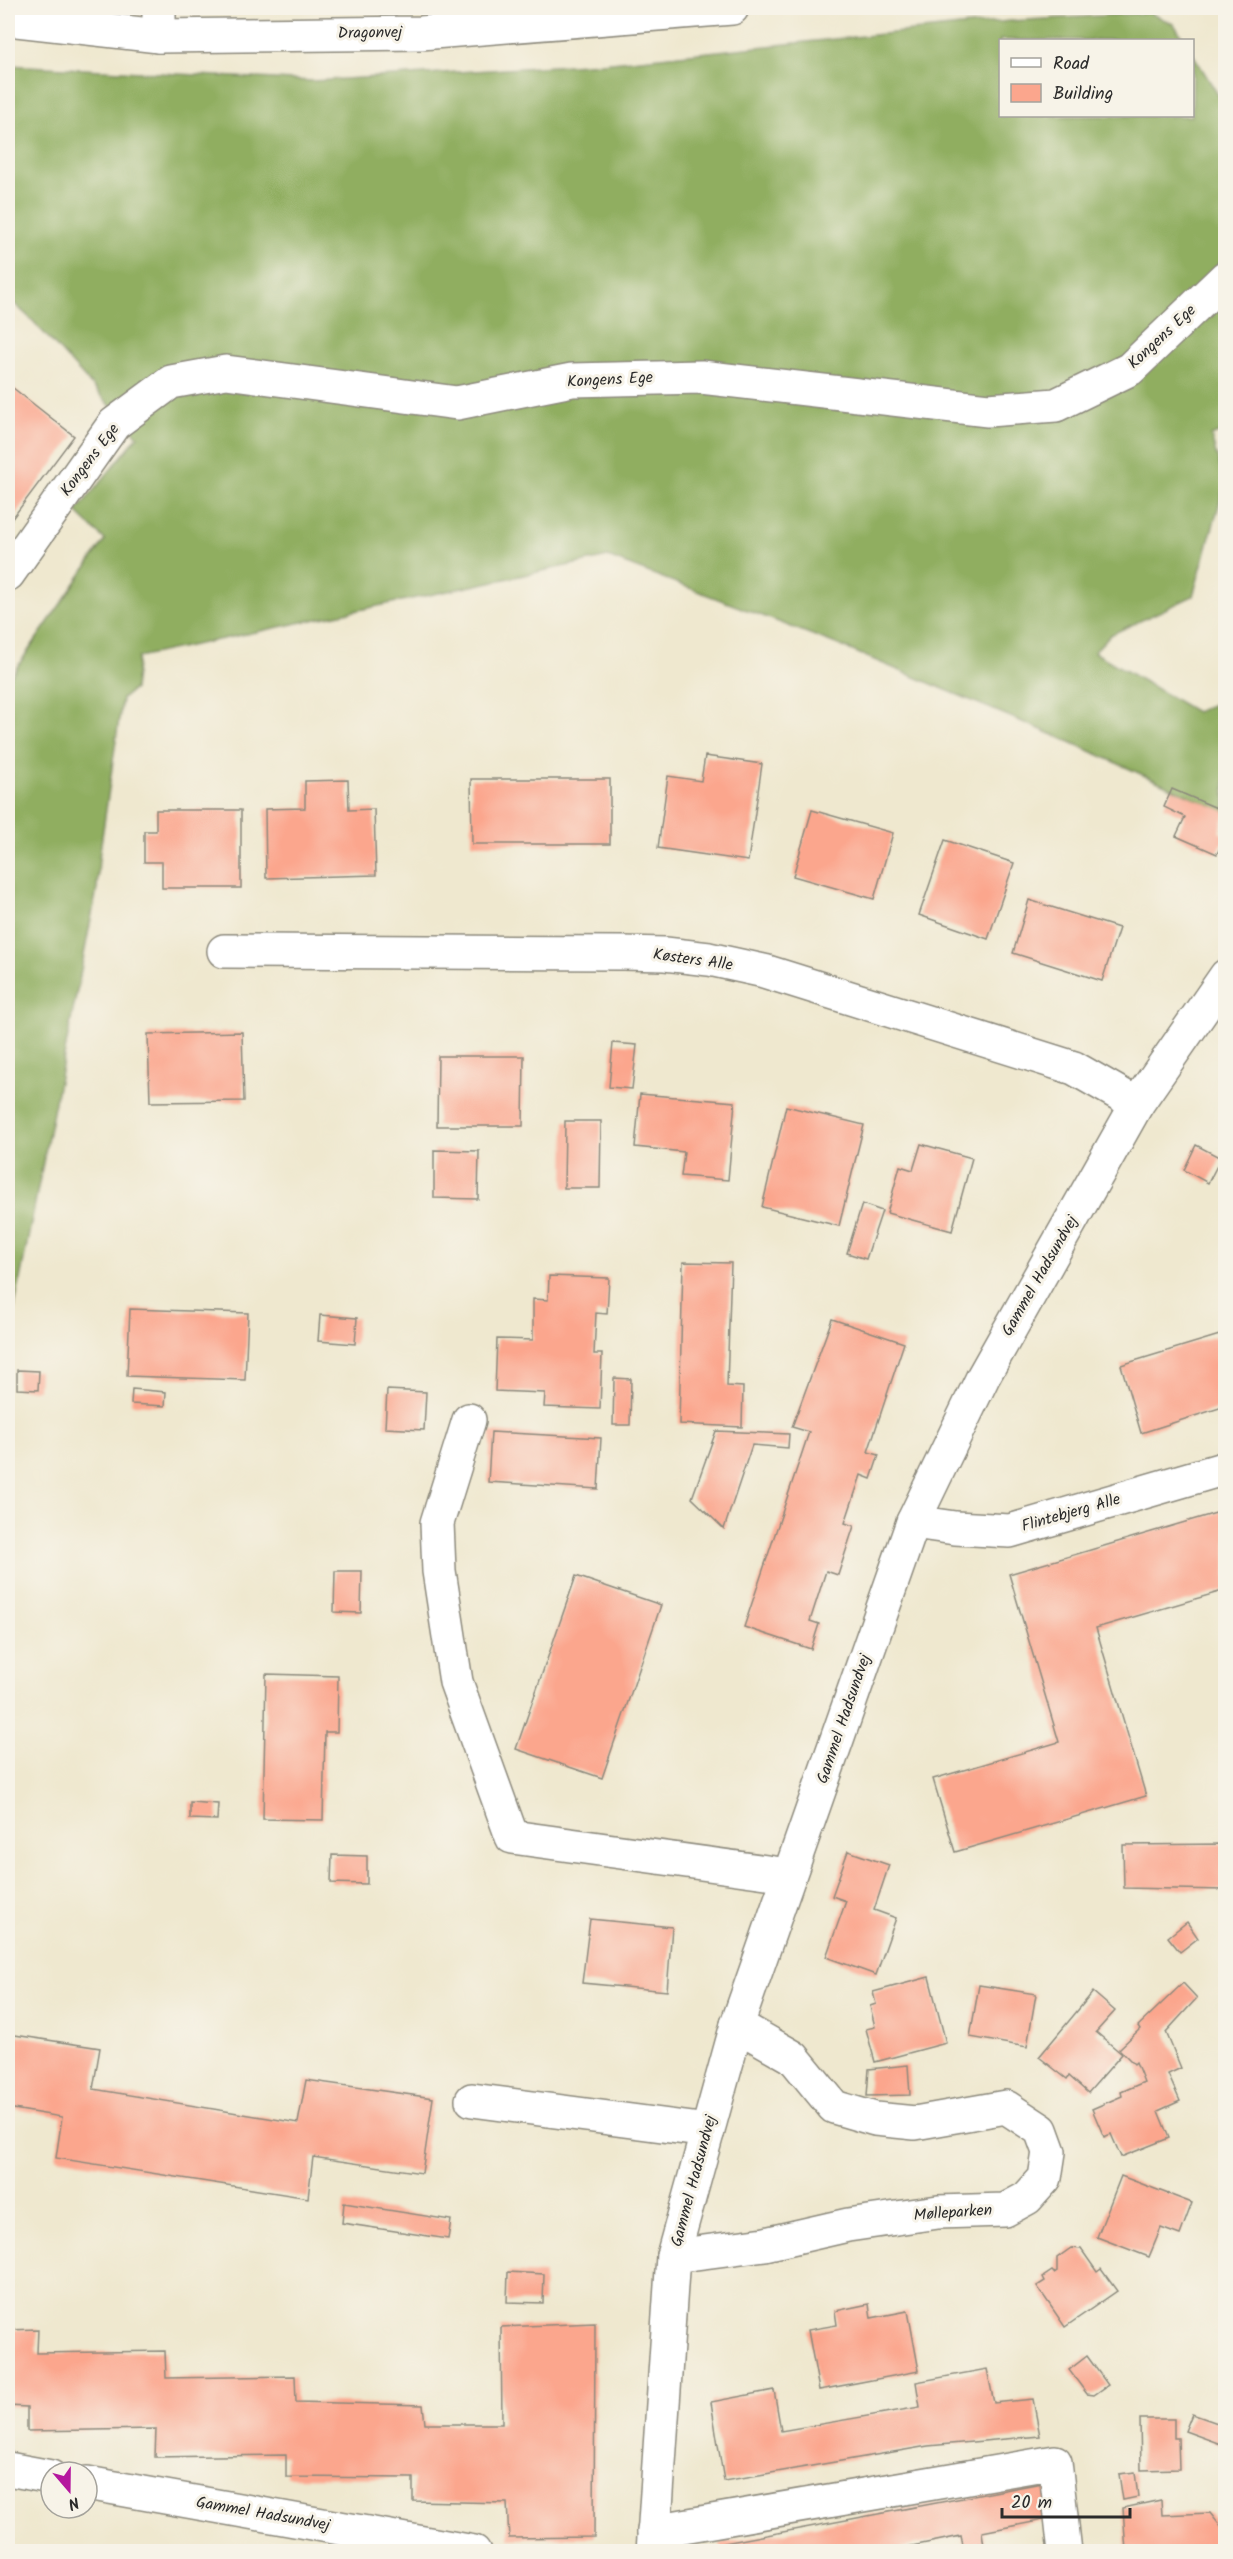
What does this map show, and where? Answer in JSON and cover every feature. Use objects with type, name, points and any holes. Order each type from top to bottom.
[{"type":"street","name":"Dragonvej","points":[[8,19],[159,22],[421,33],[732,8]]},
{"type":"street","name":"Kongens Ege","points":[[8,574],[114,424],[171,382],[226,372],[457,403],[572,380],[701,377],[988,410],[1056,405],[1130,369],[1226,277]]},
{"type":"street","name":"Køsters Alle","points":[[224,951],[644,953],[710,959],[764,971],[1074,1068],[1137,1104]]},
{"type":"street","name":"Gammel Hadsundvej","points":[[1065,2552],[1055,2462],[653,2541],[673,2256],[737,2025],[913,1522],[983,1377],[1137,1104],[1226,976]]},
{"type":"street","points":[[469,1420],[437,1523],[439,1571],[456,1682],[512,1837],[789,1875]]},
{"type":"street","name":"Flintebjerg Alle","points":[[913,1522],[955,1528],[1011,1531],[1226,1468]]},
{"type":"street","name":"Mølleparken","points":[[673,2256],[765,2244],[848,2225],[926,2214],[1005,2210],[1027,2198],[1045,2178],[1049,2152],[1041,2130],[1006,2108],[915,2123],[875,2119],[834,2107],[793,2057],[737,2025]]},
{"type":"street","points":[[472,2100],[708,2130]]},
{"type":"street","points":[[8,2469],[39,2474]]},
{"type":"street","name":"Gammel Hadsundvej","points":[[99,2485],[474,2552]]},
{"type":"green space","points":[[1150,13],[1174,24],[1183,39],[999,39],[999,117],[1194,117],[1194,56],[1225,106],[1226,430],[1211,436],[1225,484],[1193,596],[1110,635],[1094,652],[1196,712],[1225,699],[1225,812],[1068,741],[836,644],[608,557],[138,657],[134,689],[122,699],[99,858],[97,889],[8,1340],[8,680],[105,540],[76,512],[138,436],[32,320],[8,298],[8,65],[312,81],[602,63],[1009,21]]},
{"type":"building","points":[[8,384],[74,436],[8,524]]},
{"type":"building","points":[[705,756],[762,764],[748,861],[658,848],[668,776],[701,781]]},
{"type":"building","points":[[471,779],[610,779],[610,844],[472,844]]},
{"type":"building","points":[[348,780],[349,810],[374,809],[376,875],[266,878],[265,809],[305,808],[305,781]]},
{"type":"building","points":[[1172,789],[1226,812],[1219,832],[1226,835],[1217,854],[1176,836],[1185,817],[1164,807]]},
{"type":"building","points":[[156,810],[241,810],[241,888],[162,888],[162,862],[144,862],[144,831],[156,831]]},
{"type":"building","points":[[812,810],[893,833],[874,899],[793,876]]},
{"type":"building","points":[[945,840],[1014,863],[988,939],[919,915]]},
{"type":"building","points":[[1029,900],[1119,928],[1102,981],[1013,953]]},
{"type":"building","points":[[242,1032],[244,1101],[150,1102],[148,1034]]},
{"type":"building","points":[[613,1043],[637,1045],[632,1089],[609,1087]]},
{"type":"building","points":[[438,1056],[524,1056],[523,1126],[437,1126]]},
{"type":"building","points":[[640,1094],[735,1102],[728,1180],[681,1176],[684,1152],[635,1147]]},
{"type":"building","points":[[786,1106],[864,1125],[839,1226],[762,1207]]},
{"type":"building","points":[[565,1121],[601,1121],[600,1188],[564,1188]]},
{"type":"building","points":[[921,1144],[972,1158],[952,1231],[887,1213],[900,1166],[913,1170]]},
{"type":"building","points":[[1196,1145],[1221,1158],[1208,1183],[1184,1170]]},
{"type":"building","points":[[434,1150],[479,1151],[478,1199],[434,1198]]},
{"type":"building","points":[[862,1204],[882,1211],[866,1259],[847,1253]]},
{"type":"building","points":[[683,1262],[731,1263],[727,1386],[743,1387],[742,1427],[679,1424]]},
{"type":"building","points":[[549,1276],[609,1278],[607,1314],[596,1313],[594,1354],[602,1354],[600,1409],[544,1407],[545,1393],[495,1391],[497,1339],[533,1340],[533,1299],[548,1300]]},
{"type":"building","points":[[130,1309],[248,1313],[245,1380],[127,1376]]},
{"type":"building","points":[[320,1315],[357,1318],[355,1344],[318,1341]]},
{"type":"building","points":[[832,1319],[904,1343],[868,1452],[879,1455],[871,1479],[861,1475],[845,1523],[854,1526],[838,1575],[826,1571],[810,1621],[819,1624],[811,1649],[744,1627],[809,1432],[792,1427]]},
{"type":"building","points":[[1226,1333],[1226,1406],[1141,1433],[1121,1365]]},
{"type":"building","points":[[17,1370],[39,1371],[38,1390],[17,1389]]},
{"type":"building","points":[[614,1378],[631,1379],[630,1425],[613,1425]]},
{"type":"building","points":[[132,1389],[166,1392],[165,1406],[131,1404]]},
{"type":"building","points":[[387,1390],[426,1392],[424,1430],[385,1428]]},
{"type":"building","points":[[716,1431],[789,1434],[788,1448],[752,1445],[724,1529],[692,1498]]},
{"type":"building","points":[[491,1432],[601,1438],[598,1489],[488,1482]]},
{"type":"building","points":[[1226,1510],[1226,1590],[1096,1628],[1146,1796],[955,1852],[933,1779],[1059,1742],[1009,1574]]},
{"type":"building","points":[[335,1571],[362,1571],[361,1613],[334,1612]]},
{"type":"building","points":[[576,1576],[661,1605],[602,1778],[516,1749]]},
{"type":"building","points":[[266,1674],[338,1676],[337,1732],[325,1732],[323,1820],[263,1819]]},
{"type":"building","points":[[190,1802],[218,1804],[217,1820],[190,1819]]},
{"type":"building","points":[[1226,1844],[1226,1890],[1124,1888],[1123,1845]]},
{"type":"building","points":[[848,1851],[889,1865],[874,1910],[896,1918],[876,1975],[826,1957],[846,1901],[832,1896]]},
{"type":"building","points":[[332,1855],[367,1856],[367,1884],[331,1883]]},
{"type":"building","points":[[590,1919],[672,1927],[667,1991],[582,1983]]},
{"type":"building","points":[[1187,1922],[1198,1938],[1180,1952],[1168,1937]]},
{"type":"building","points":[[929,1977],[946,2043],[875,2062],[866,2029],[875,2027],[870,2006],[876,2004],[873,1992]]},
{"type":"building","points":[[1183,1983],[1197,1998],[1166,2032],[1181,2068],[1168,2074],[1180,2101],[1158,2111],[1169,2138],[1121,2157],[1111,2134],[1104,2137],[1092,2109],[1122,2096],[1121,2092],[1144,2082],[1136,2062],[1134,2064],[1119,2049],[1140,2029],[1138,2026]]},
{"type":"building","points":[[979,1985],[1036,1994],[1027,2047],[970,2037]]},
{"type":"building","points":[[1093,1992],[1115,2011],[1096,2032],[1122,2054],[1088,2093],[1069,2076],[1067,2079],[1039,2057]]},
{"type":"building","points":[[8,2034],[100,2048],[93,2089],[298,2123],[306,2080],[433,2098],[422,2173],[313,2157],[308,2198],[56,2158],[62,2117],[8,2108]]},
{"type":"building","points":[[908,2065],[910,2095],[867,2096],[869,2069]]},
{"type":"building","points":[[1121,2176],[1192,2203],[1180,2235],[1161,2228],[1149,2257],[1097,2237]]},
{"type":"building","points":[[344,2203],[451,2220],[448,2239],[342,2223]]},
{"type":"building","points":[[1071,2248],[1081,2249],[1097,2272],[1101,2269],[1117,2291],[1065,2327],[1037,2286],[1045,2281],[1043,2277],[1052,2271],[1054,2273],[1057,2271],[1057,2258]]},
{"type":"building","points":[[508,2272],[544,2274],[543,2303],[507,2302]]},
{"type":"building","points":[[869,2304],[871,2318],[908,2311],[919,2371],[819,2390],[808,2330],[837,2325],[835,2311]]},
{"type":"building","points":[[595,2323],[594,2537],[509,2538],[507,2503],[413,2501],[413,2478],[286,2477],[286,2455],[155,2457],[156,2429],[27,2431],[27,2407],[8,2406],[8,2330],[38,2329],[37,2353],[165,2351],[166,2378],[295,2376],[296,2402],[423,2405],[425,2424],[502,2424],[501,2327]]},
{"type":"building","points":[[1087,2356],[1108,2385],[1094,2395],[1087,2394],[1069,2370]]},
{"type":"building","points":[[987,2369],[994,2403],[1033,2399],[1040,2436],[928,2446],[724,2481],[711,2402],[774,2390],[781,2431],[920,2407],[916,2382]]},
{"type":"building","points":[[1192,2414],[1226,2426],[1226,2446],[1185,2431]]},
{"type":"building","points":[[1140,2419],[1174,2419],[1174,2438],[1178,2438],[1179,2469],[1141,2470]]},
{"type":"building","points":[[1135,2472],[1138,2497],[1123,2500],[1119,2474]]},
{"type":"building","points":[[1047,2482],[1054,2518],[982,2532],[984,2546],[964,2550],[961,2536],[902,2548],[903,2552],[721,2552],[719,2544]]},
{"type":"building","points":[[1161,2500],[1162,2515],[1210,2513],[1226,2533],[1226,2547],[1196,2552],[1126,2552],[1123,2508]]}]
